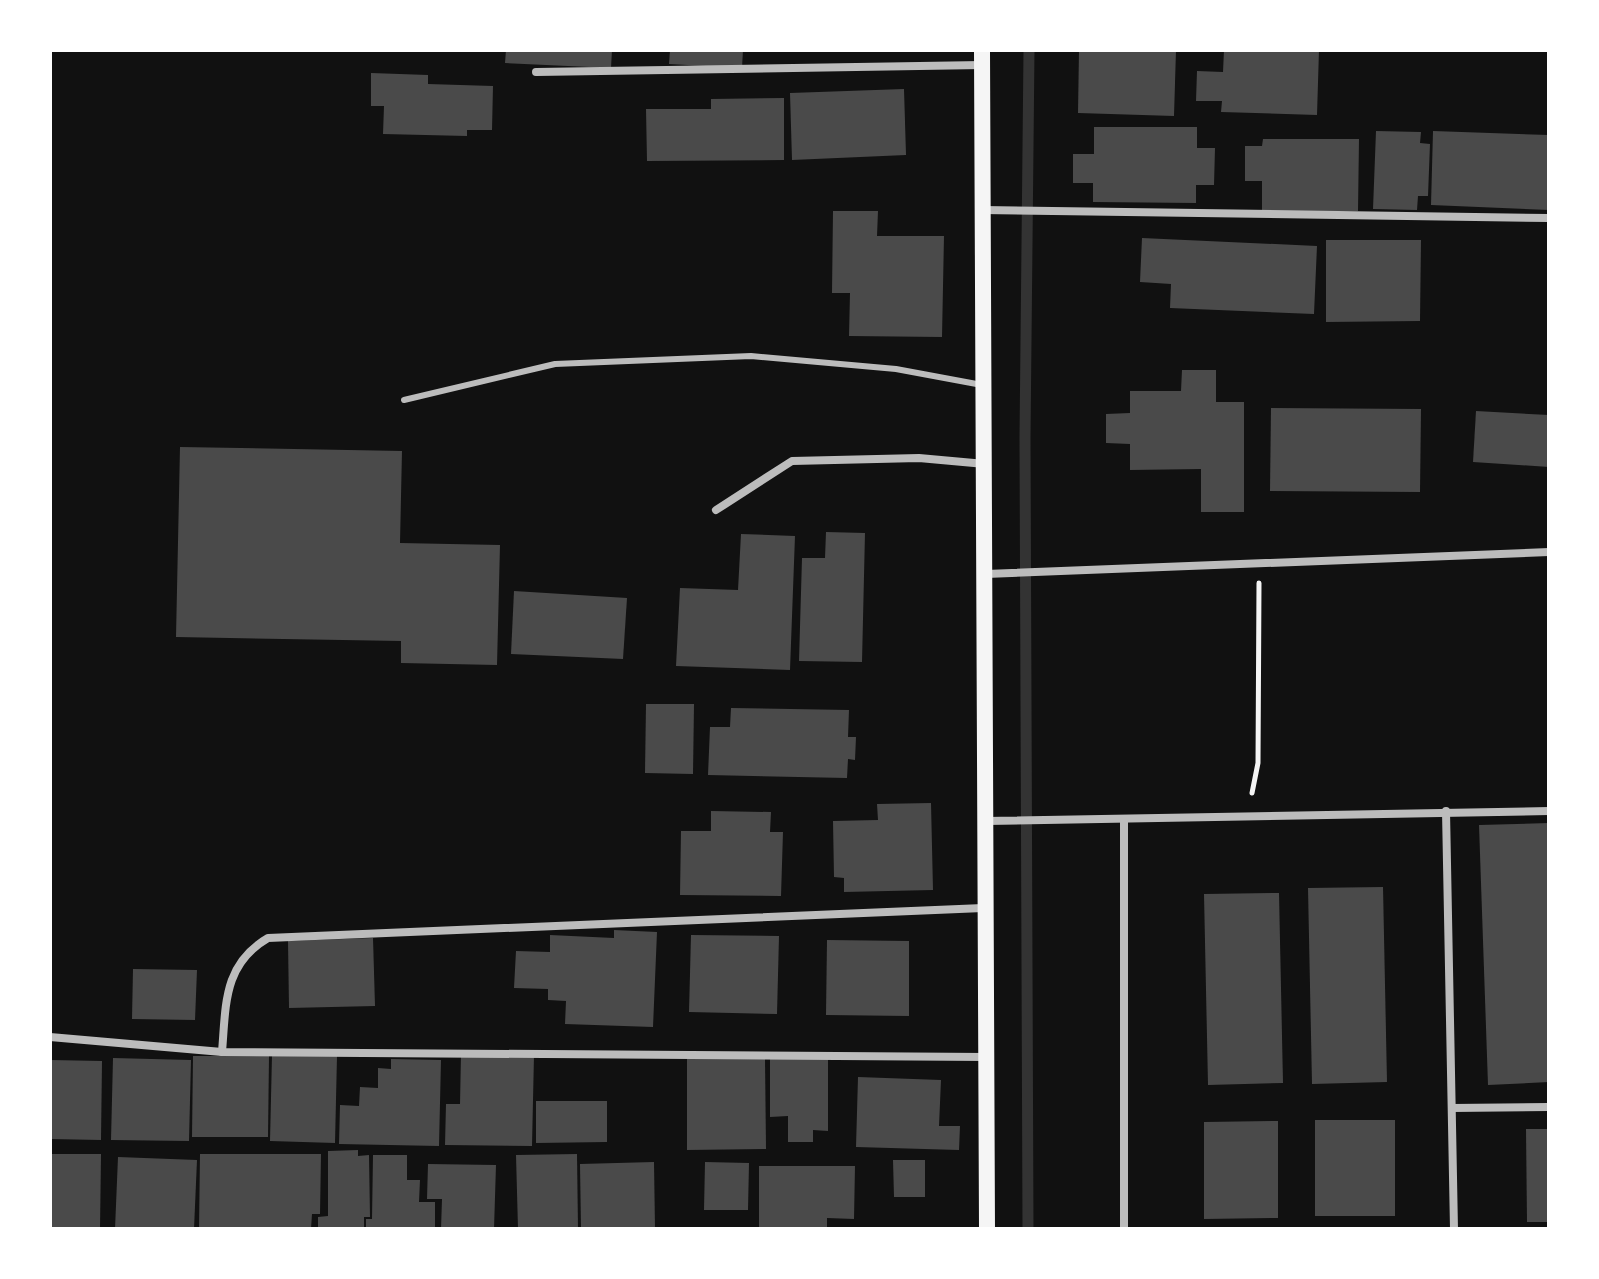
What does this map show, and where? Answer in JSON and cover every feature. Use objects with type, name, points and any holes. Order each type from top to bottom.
[{"type":"main road","points":[[982,58],[986,464],[983,908],[987,1229]]},
{"type":"street","points":[[536,72],[982,58]]},
{"type":"street","points":[[982,210],[1549,218]]},
{"type":"street","points":[[716,510],[792,461],[919,458],[986,464]]},
{"type":"street","points":[[986,574],[1549,552]]},
{"type":"street","points":[[1446,811],[1454,1229]]},
{"type":"street","points":[[985,821],[1124,822],[1446,811],[1549,811]]},
{"type":"street","points":[[1124,822],[1124,1229]]},
{"type":"street","points":[[222,1052],[233,973],[248,949],[268,938],[983,908]]},
{"type":"street","points":[[50,1037],[222,1052],[986,1057]]},
{"type":"street","points":[[1452,1108],[1549,1107]]},
{"type":"lane","points":[[404,400],[555,364],[751,356],[896,369],[984,386]]},
{"type":"path","points":[[1247,817],[1258,763],[1259,563]]},
{"type":"building","points":[[506,50],[612,50],[611,68],[505,63]]},
{"type":"building","points":[[670,50],[743,50],[742,68],[669,64]]},
{"type":"building","points":[[1079,50],[1176,50],[1174,116],[1078,113]]},
{"type":"building","points":[[1224,50],[1319,50],[1317,115],[1221,112],[1222,101],[1196,101],[1197,71],[1223,72]]},
{"type":"building","points":[[371,73],[428,75],[428,84],[493,86],[492,130],[467,130],[467,136],[383,134],[384,106],[371,106]]},
{"type":"building","points":[[904,89],[906,155],[792,160],[790,93]]},
{"type":"building","points":[[784,98],[784,160],[647,161],[646,109],[711,109],[711,99]]},
{"type":"building","points":[[1094,127],[1197,127],[1197,148],[1215,148],[1214,185],[1196,185],[1196,203],[1093,202],[1093,183],[1073,183],[1073,154],[1094,154]]},
{"type":"building","points":[[1376,131],[1421,132],[1420,143],[1430,144],[1428,196],[1418,196],[1417,210],[1373,209]]},
{"type":"building","points":[[1433,131],[1549,135],[1549,210],[1431,205]]},
{"type":"building","points":[[1263,139],[1359,139],[1358,211],[1262,211],[1262,181],[1245,181],[1245,146],[1262,146]]},
{"type":"building","points":[[833,211],[878,211],[877,236],[944,236],[942,337],[849,336],[850,293],[832,293]]},
{"type":"building","points":[[1142,238],[1317,246],[1314,314],[1170,308],[1171,284],[1140,282]]},
{"type":"building","points":[[1326,240],[1421,240],[1420,321],[1326,322]]},
{"type":"building","points":[[1182,370],[1216,370],[1216,402],[1244,402],[1244,512],[1201,512],[1201,469],[1130,470],[1130,444],[1106,443],[1106,414],[1130,413],[1130,391],[1181,391]]},
{"type":"building","points":[[1271,408],[1421,409],[1420,492],[1270,491]]},
{"type":"building","points":[[1476,411],[1549,415],[1549,467],[1473,462]]},
{"type":"building","points":[[180,447],[402,451],[400,543],[500,545],[497,665],[401,663],[401,641],[176,637]]},
{"type":"building","points":[[826,532],[865,533],[862,662],[799,661],[802,558],[825,558]]},
{"type":"building","points":[[741,534],[795,536],[790,670],[676,666],[680,588],[738,590]]},
{"type":"building","points":[[514,591],[627,598],[623,659],[511,654]]},
{"type":"building","points":[[646,704],[694,704],[693,774],[645,773]]},
{"type":"building","points":[[731,708],[849,710],[848,737],[856,737],[855,760],[848,759],[847,778],[708,775],[710,727],[730,727]]},
{"type":"building","points":[[931,803],[933,890],[844,892],[844,878],[834,877],[833,821],[878,820],[877,804]]},
{"type":"building","points":[[711,811],[771,812],[770,832],[783,832],[781,896],[680,895],[681,831],[711,831]]},
{"type":"building","points":[[1549,823],[1549,1082],[1488,1085],[1479,825]]},
{"type":"building","points":[[1383,887],[1387,1082],[1312,1084],[1308,888]]},
{"type":"building","points":[[1279,893],[1283,1083],[1208,1085],[1204,894]]},
{"type":"building","points":[[614,930],[657,932],[653,1027],[565,1024],[566,1001],[548,1000],[548,989],[514,988],[516,951],[550,952],[550,935],[614,938]]},
{"type":"building","points":[[691,935],[779,936],[777,1014],[689,1012]]},
{"type":"building","points":[[373,938],[375,1006],[289,1008],[288,941]]},
{"type":"building","points":[[827,940],[909,941],[909,1016],[826,1015]]},
{"type":"building","points":[[133,969],[197,970],[195,1020],[132,1019]]},
{"type":"building","points":[[461,1054],[534,1055],[532,1146],[445,1145],[446,1104],[460,1104]]},
{"type":"building","points":[[272,1055],[337,1056],[335,1143],[270,1141]]},
{"type":"building","points":[[193,1056],[269,1056],[268,1137],[192,1137]]},
{"type":"building","points":[[113,1058],[191,1060],[189,1141],[111,1140]]},
{"type":"building","points":[[391,1059],[441,1060],[439,1146],[339,1144],[340,1105],[359,1106],[360,1087],[378,1088],[378,1068],[391,1069]]},
{"type":"building","points":[[687,1059],[765,1059],[766,1149],[687,1150]]},
{"type":"building","points":[[770,1059],[828,1059],[828,1131],[813,1130],[813,1142],[788,1142],[788,1116],[770,1117]]},
{"type":"building","points":[[50,1060],[102,1061],[101,1140],[50,1139]]},
{"type":"building","points":[[858,1077],[941,1080],[939,1126],[960,1126],[959,1150],[856,1147]]},
{"type":"building","points":[[536,1101],[607,1101],[607,1142],[536,1143]]},
{"type":"building","points":[[1315,1120],[1395,1120],[1395,1216],[1315,1216]]},
{"type":"building","points":[[1278,1121],[1278,1218],[1204,1219],[1204,1122]]},
{"type":"building","points":[[1526,1129],[1549,1129],[1549,1222],[1527,1222]]},
{"type":"building","points":[[358,1150],[358,1156],[369,1155],[370,1217],[364,1217],[364,1229],[318,1229],[318,1217],[328,1216],[328,1151]]},
{"type":"building","points":[[50,1154],[101,1154],[100,1229],[50,1229]]},
{"type":"building","points":[[200,1154],[321,1154],[320,1214],[312,1214],[311,1229],[199,1229]]},
{"type":"building","points":[[577,1154],[578,1229],[518,1229],[516,1155]]},
{"type":"building","points":[[373,1155],[407,1155],[407,1180],[420,1180],[419,1202],[435,1202],[435,1229],[366,1229],[366,1219],[372,1219]]},
{"type":"building","points":[[118,1157],[197,1160],[194,1229],[115,1229]]},
{"type":"building","points":[[893,1160],[925,1160],[925,1197],[894,1197]]},
{"type":"building","points":[[654,1162],[655,1229],[581,1229],[580,1164]]},
{"type":"building","points":[[705,1162],[749,1163],[748,1210],[704,1210]]},
{"type":"building","points":[[428,1164],[496,1165],[494,1229],[441,1229],[442,1199],[427,1199]]},
{"type":"building","points":[[759,1166],[855,1166],[854,1219],[827,1218],[827,1229],[759,1229]]},
{"type":"waterway","points":[[1028,1229],[1025,438],[1029,50]]}]
